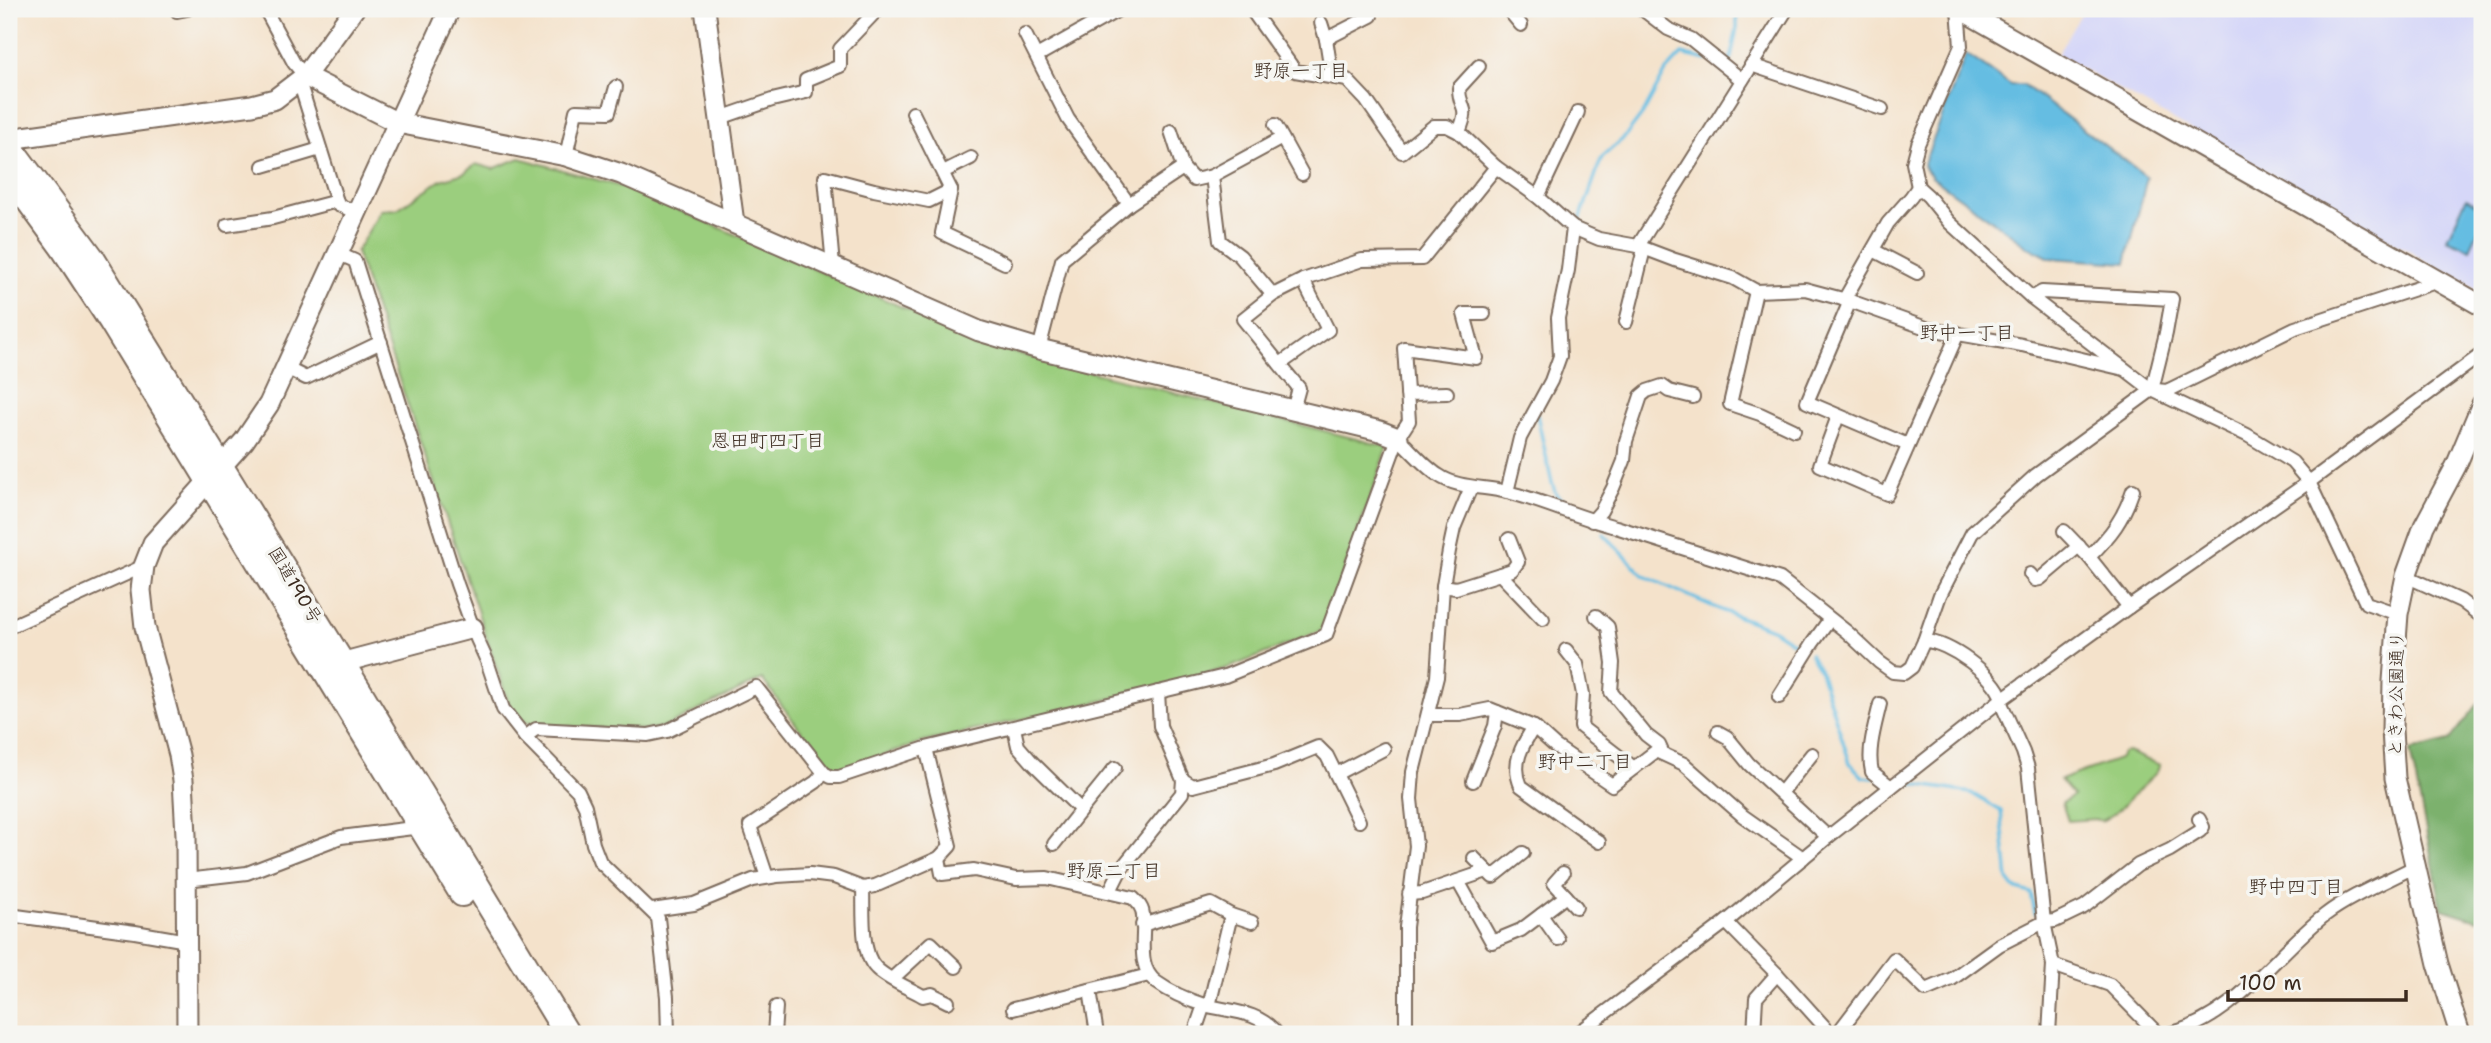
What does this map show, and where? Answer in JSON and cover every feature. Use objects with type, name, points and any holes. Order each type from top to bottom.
[{"type":"highway","name":"国道190号","points":[[9,146],[92,258],[215,474],[567,1034]]},
{"type":"highway","name":"国道190号","points":[[9,174],[56,237],[215,474]]},
{"type":"highway","name":"国道190号","points":[[334,665],[421,827],[549,1034]]},
{"type":"street","points":[[265,9],[302,78],[338,205],[357,212]]},
{"type":"street","points":[[9,139],[252,105],[275,99],[302,78],[354,9]]},
{"type":"street","points":[[187,1034],[183,780],[145,627],[141,605],[144,566],[153,542],[215,474],[262,416],[450,9]]},
{"type":"street","points":[[705,9],[734,223]]},
{"type":"street","points":[[720,118],[772,100],[806,92],[806,80],[840,66],[840,49],[878,9]]},
{"type":"street","points":[[1042,53],[1120,9]]},
{"type":"street","points":[[1251,9],[1295,71],[1347,80],[1366,100],[1402,152],[1434,126],[1447,126],[1459,132],[1496,167],[1538,197],[1573,228],[1599,239],[1641,247],[1733,278],[1756,291],[1805,289],[1847,300],[1929,329],[2022,345],[2123,369]]},
{"type":"street","points":[[1510,9],[1521,25]]},
{"type":"street","points":[[1642,9],[1668,29],[1691,39],[1742,80]]},
{"type":"street","points":[[1626,322],[1641,247],[1787,9]]},
{"type":"street","points":[[2398,614],[2365,603],[2309,482],[2292,462],[2247,435],[2152,390],[2123,369],[2032,298],[1949,222],[1918,187],[1913,163],[1918,144],[1961,46],[1961,9],[2482,306]]},
{"type":"street","points":[[1326,38],[1371,16]]},
{"type":"street","points":[[1321,23],[1332,77]]},
{"type":"street","points":[[1025,34],[1068,118],[1129,204]]},
{"type":"street","points":[[1751,65],[1882,109]]},
{"type":"street","points":[[1459,132],[1466,114],[1459,88],[1479,66]]},
{"type":"street","points":[[302,78],[398,123],[566,156],[621,174],[979,331],[1039,349],[1380,431],[1398,438],[1438,475],[1471,487],[1507,492],[1780,579],[1893,672],[1904,673],[1912,667],[1940,594],[1972,533],[2036,475],[2152,390],[2167,391],[2295,328],[2439,281]]},
{"type":"street","points":[[566,156],[576,111],[609,112],[616,87]]},
{"type":"street","points":[[1538,197],[1578,112]]},
{"type":"street","points":[[913,113],[951,190],[942,233],[1005,263]]},
{"type":"street","points":[[1275,125],[1302,174]]},
{"type":"street","points":[[1171,131],[1183,168],[1194,180],[1212,176],[1282,138]]},
{"type":"street","points":[[263,166],[320,149]]},
{"type":"street","points":[[943,172],[971,158]]},
{"type":"street","points":[[1293,410],[1298,388],[1243,319],[1273,295],[1303,280],[1362,260],[1422,259],[1496,167]]},
{"type":"street","points":[[1039,349],[1062,260],[1129,204],[1183,168]]},
{"type":"street","points":[[1212,176],[1220,241],[1240,256],[1273,295]]},
{"type":"street","points":[[833,266],[825,177],[929,201],[951,190]]},
{"type":"street","points":[[1908,445],[1807,402],[1847,300],[1872,250],[1888,223],[1918,187]]},
{"type":"street","points":[[227,225],[273,218],[337,201]]},
{"type":"street","points":[[1507,492],[1520,439],[1551,381],[1560,356],[1558,318],[1573,228]]},
{"type":"street","points":[[1872,250],[1917,273]]},
{"type":"street","points":[[339,254],[355,261],[473,628],[503,709],[525,737],[578,791],[585,806],[593,844],[600,862],[658,918],[667,997],[668,1034]]},
{"type":"street","points":[[1280,365],[1328,330],[1303,280]]},
{"type":"street","points":[[1756,291],[1730,404],[1794,430]]},
{"type":"street","points":[[2032,298],[2042,292],[2172,299],[2152,390]]},
{"type":"street","points":[[525,737],[537,729],[649,735],[667,731],[757,687],[824,773],[831,777],[839,776],[926,748],[1225,677],[1326,635],[1398,438],[1409,421],[1404,348],[1476,358],[1464,314],[1484,314]]},
{"type":"street","points":[[1838,416],[1820,466],[1887,494],[1958,333]]},
{"type":"street","points":[[286,368],[306,378],[381,342]]},
{"type":"street","points":[[1577,1034],[1726,922],[2001,700],[2309,482],[2482,354]]},
{"type":"street","points":[[1592,521],[1613,488],[1624,461],[1626,441],[1642,396],[1663,380],[1669,391],[1693,397]]},
{"type":"street","points":[[1407,394],[1447,393]]},
{"type":"street","name":"ときわ公園通り","points":[[2460,1034],[2438,964],[2395,778],[2392,730],[2398,614],[2406,576],[2424,526],[2456,466],[2482,404]]},
{"type":"street","points":[[1406,1034],[1406,927],[1416,846],[1411,799],[1413,772],[1437,677],[1443,586],[1454,528],[1471,487]]},
{"type":"street","points":[[2089,557],[2125,515],[2133,490]]},
{"type":"street","points":[[2064,531],[2129,607]]},
{"type":"street","points":[[1443,586],[1456,588],[1512,570],[1518,562],[1509,539]]},
{"type":"street","points":[[2034,582],[2079,546]]},
{"type":"street","points":[[9,626],[144,566]]},
{"type":"street","points":[[1500,574],[1543,619]]},
{"type":"street","points":[[2406,576],[2461,601],[2482,617]]},
{"type":"street","points":[[1596,616],[1608,627],[1613,663],[1611,692],[1646,735],[1659,745],[1663,754]]},
{"type":"street","points":[[1785,695],[1812,643],[1830,619]]},
{"type":"street","points":[[334,665],[473,628]]},
{"type":"street","points":[[1924,641],[1942,644],[1985,675],[2001,694],[2001,700],[2023,752],[2028,768],[2044,922],[2053,965],[2049,1034]]},
{"type":"street","points":[[1566,650],[1577,664],[1583,694],[1581,727],[1634,768]]},
{"type":"street","points":[[1110,891],[1121,869],[1182,793],[1183,780],[1160,726],[1158,692]]},
{"type":"street","points":[[1880,704],[1872,736],[1870,764],[1872,772],[1891,787]]},
{"type":"street","points":[[1429,715],[1460,715],[1490,709],[1534,727],[1555,747],[1612,785],[1656,751],[1684,764],[1742,817],[1803,858]]},
{"type":"street","points":[[1473,781],[1495,726],[1497,712]]},
{"type":"street","points":[[1534,727],[1517,759],[1521,786],[1599,842]]},
{"type":"street","points":[[1014,728],[1018,746],[1031,762],[1081,810]]},
{"type":"street","points":[[1726,732],[1749,764],[1828,837]]},
{"type":"street","points":[[1183,780],[1192,786],[1274,765],[1318,747],[1327,755],[1359,821]]},
{"type":"street","points":[[652,910],[694,904],[767,877],[810,874],[834,877],[863,888],[876,886],[939,858],[950,846],[926,748]]},
{"type":"street","points":[[1336,774],[1384,749]]},
{"type":"street","points":[[1781,793],[1812,754]]},
{"type":"street","points":[[1054,844],[1115,768]]},
{"type":"street","points":[[767,877],[750,826],[816,782],[824,773]]},
{"type":"street","points":[[1837,1034],[1894,959],[1926,990],[1952,979],[1999,945],[2044,922],[2055,921],[2084,907],[2138,865],[2170,850],[2200,831],[2203,827],[2199,819]]},
{"type":"street","points":[[186,880],[247,873],[341,837],[421,827]]},
{"type":"street","points":[[1474,858],[1493,877],[1523,853]]},
{"type":"street","points":[[939,858],[943,874],[974,870],[1016,879],[1046,878],[1133,898],[1140,905],[1143,915],[1141,942],[1149,975],[1173,993],[1207,1005],[1245,1012],[1268,1023],[1276,1034]]},
{"type":"street","points":[[2168,1034],[2199,1024],[2218,1012],[2255,982],[2293,942],[2328,913],[2416,866]]},
{"type":"street","points":[[1409,894],[1422,893],[1487,872]]},
{"type":"street","points":[[1563,873],[1554,883],[1576,907]]},
{"type":"street","points":[[1458,881],[1492,942],[1521,930],[1566,896]]},
{"type":"street","points":[[863,888],[866,948],[870,961],[877,969],[923,996],[932,994],[948,1002]]},
{"type":"street","points":[[1142,925],[1211,904],[1252,922]]},
{"type":"street","points":[[9,915],[187,941]]},
{"type":"street","points":[[1194,1034],[1207,1005],[1231,915]]},
{"type":"street","points":[[1541,915],[1558,939]]},
{"type":"street","points":[[1726,922],[1831,1034]]},
{"type":"street","points":[[893,978],[931,943],[956,967]]},
{"type":"street","points":[[2053,965],[2110,985],[2158,1034]]},
{"type":"street","points":[[1754,1034],[1756,998],[1777,974]]},
{"type":"street","points":[[1013,1009],[1149,975]]},
{"type":"street","points":[[1090,990],[1097,1034]]},
{"type":"street","points":[[774,1034],[776,1007]]},
{"type":"shaded area","points":[[2084,9],[2482,9],[2482,292],[2057,55]]},
{"type":"green space","points":[[520,158],[633,190],[996,348],[1388,447],[1323,630],[1231,667],[1157,688],[924,742],[841,769],[826,764],[762,679],[667,726],[646,730],[533,725],[513,716],[356,252],[381,210],[397,209],[441,180],[464,173],[476,164],[493,169]]},
{"type":"green space","points":[[2482,699],[2482,919],[2477,920],[2442,909],[2410,751],[2449,741]]},
{"type":"green space","points":[[2128,752],[2160,765],[2156,773],[2115,813],[2102,821],[2068,821],[2062,803],[2074,796],[2060,780],[2119,759],[2123,753]]},
{"type":"water","points":[[1966,54],[2011,85],[2024,85],[2147,177],[2126,263],[2050,258],[2030,248],[1933,178],[1923,166]]},
{"type":"water","points":[[2466,199],[2482,207],[2482,223],[2470,249],[2447,239]]},
{"type":"waterway","points":[[1728,62],[1737,27],[1737,9]]},
{"type":"waterway","points":[[1578,225],[1602,157],[1625,137],[1644,112],[1666,71],[1682,54],[1706,60]]},
{"type":"waterway","points":[[1537,415],[1552,483],[1556,494],[1570,508]]},
{"type":"waterway","points":[[1604,534],[1644,576],[1772,629],[1801,648]]},
{"type":"waterway","points":[[1810,654],[1820,671],[1850,763],[1863,777],[1873,778]]},
{"type":"waterway","points":[[1908,783],[1971,793],[2001,811],[2008,880],[2014,888],[2031,893],[2035,914]]},
{"type":"district","name":"野原一丁目","points":[[1301,70]]},
{"type":"district","name":"野中一丁目","points":[[1967,332]]},
{"type":"district","name":"恩田町四丁目","points":[[768,440]]},
{"type":"district","name":"野中二丁目","points":[[1585,761]]},
{"type":"district","name":"野原二丁目","points":[[1114,870]]},
{"type":"district","name":"野中四丁目","points":[[2296,886]]}]
